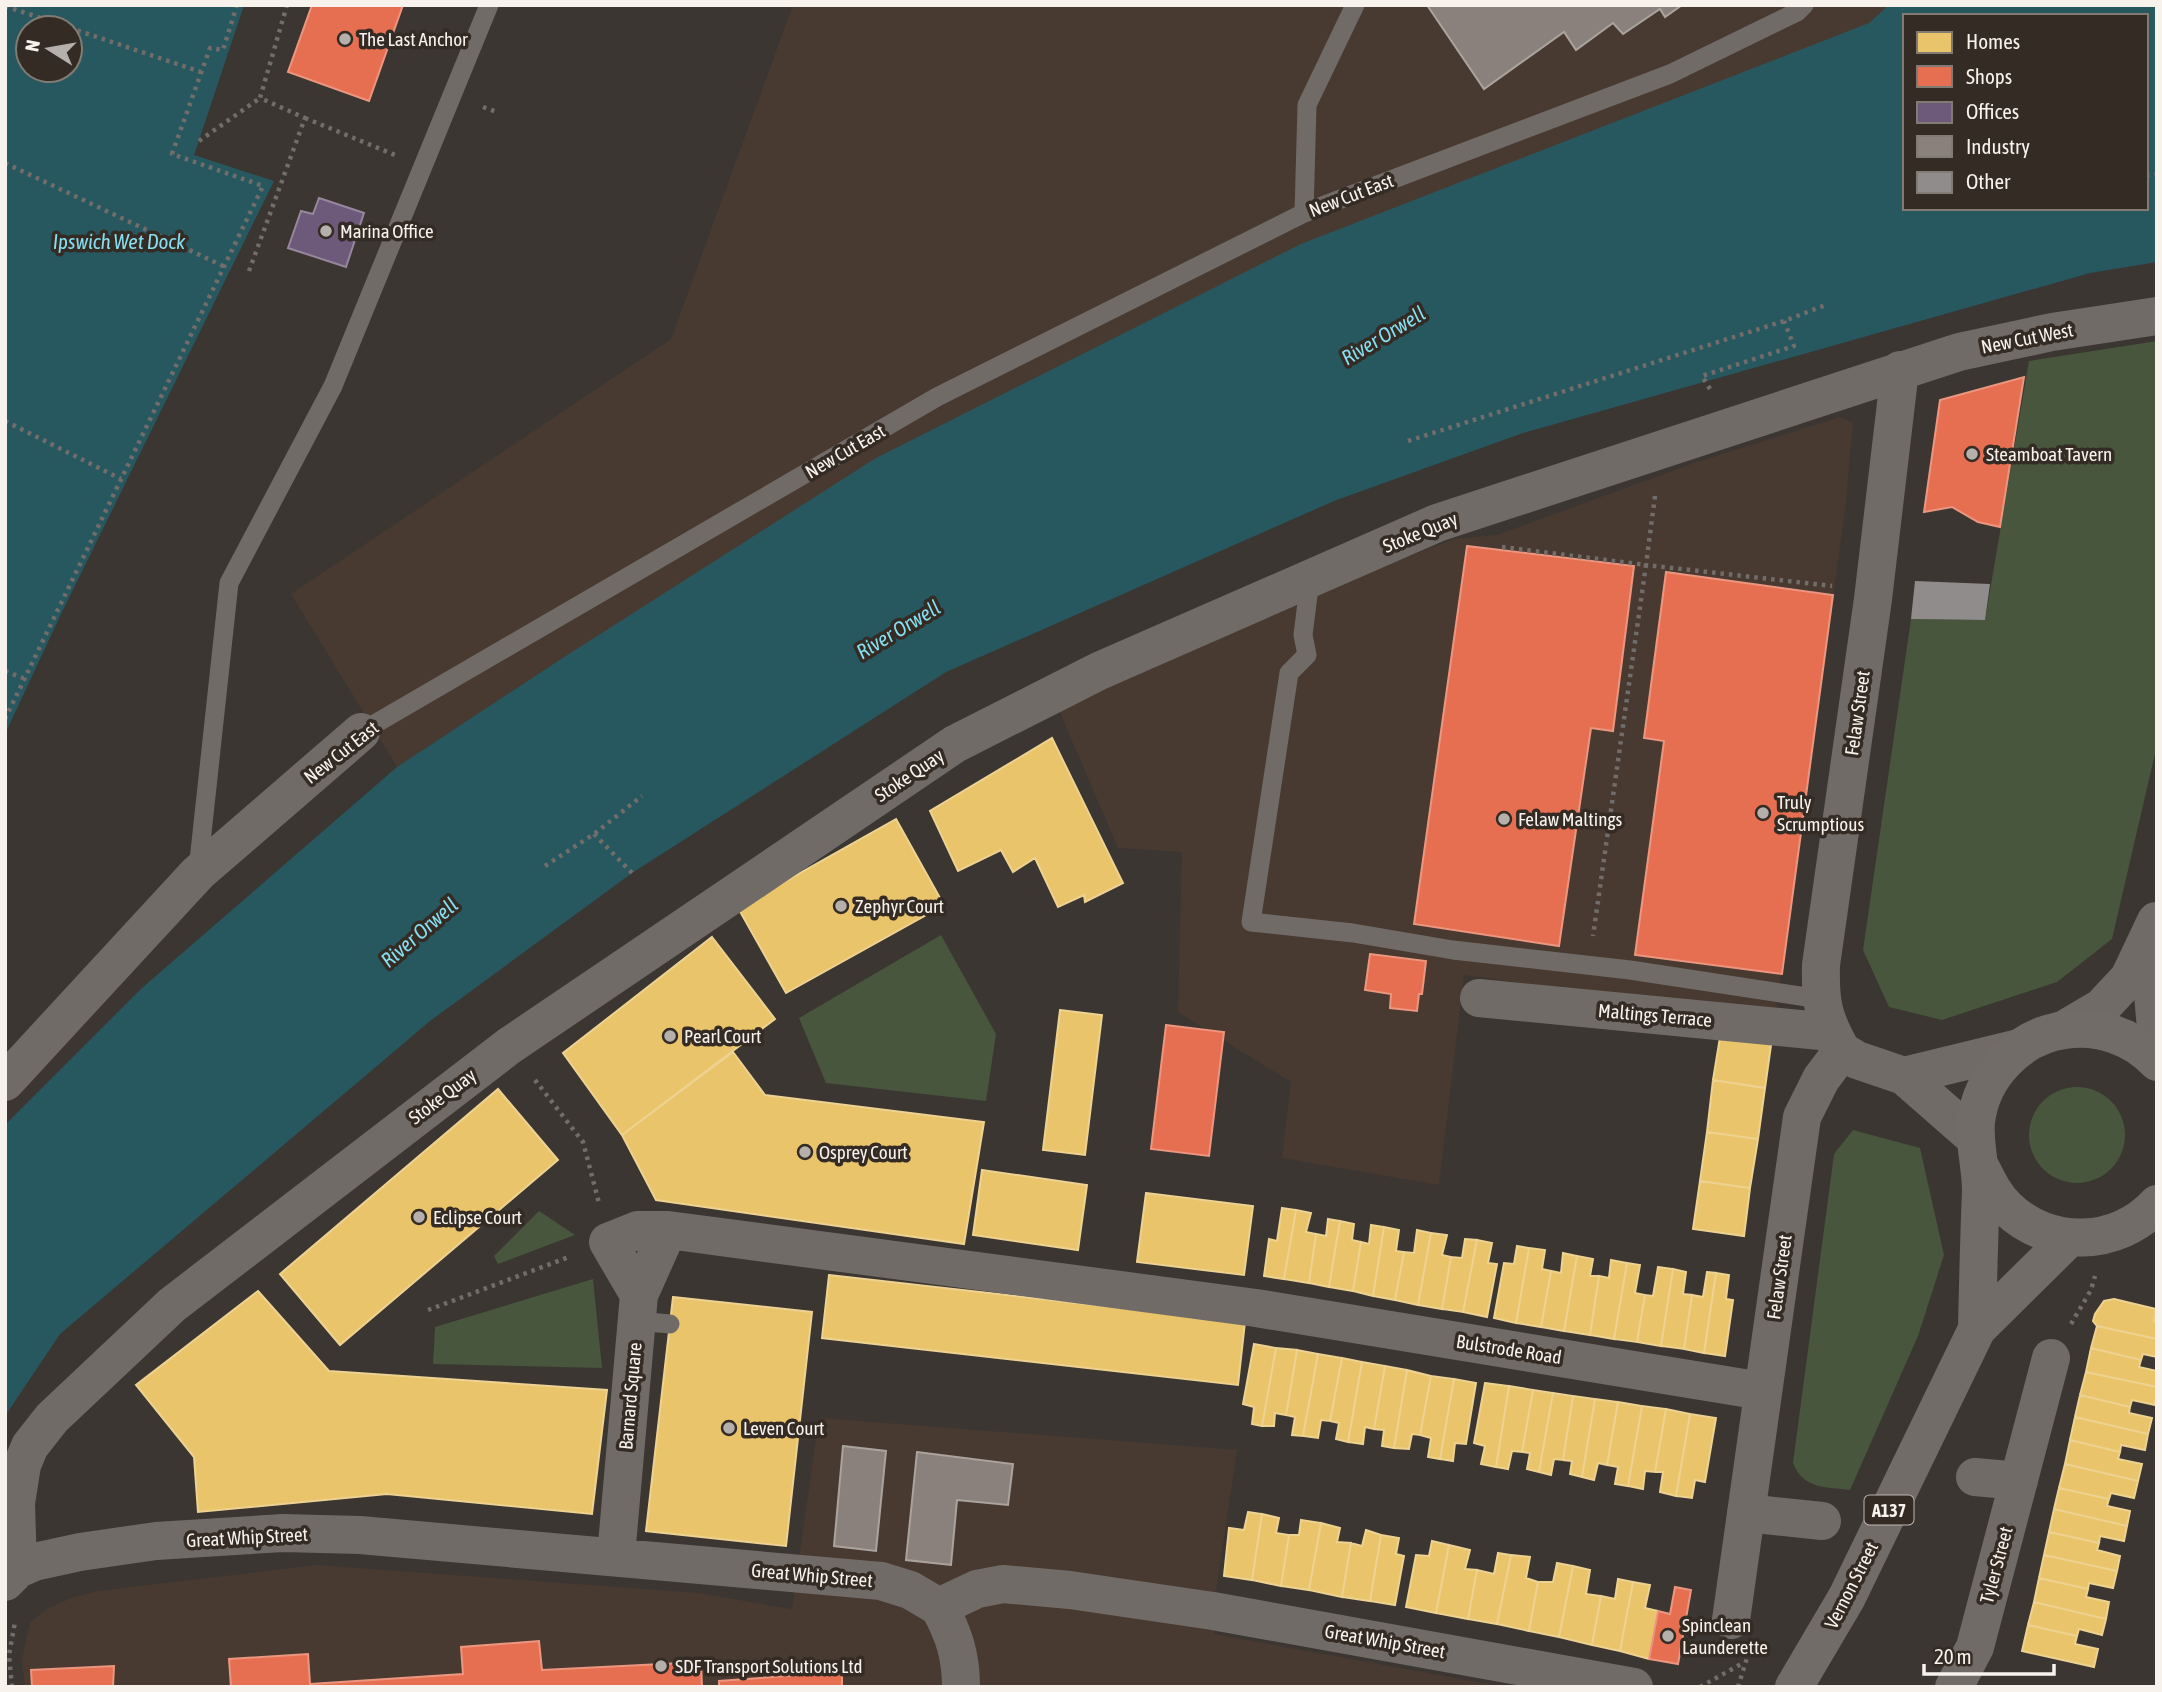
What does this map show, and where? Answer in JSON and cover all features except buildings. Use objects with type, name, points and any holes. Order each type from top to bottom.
[{"type":"main road","name":"A137","points":[[1977,1329],[1978,1113],[1994,1073],[2019,1048],[2040,1037],[2063,1030],[2086,1028],[2109,1032],[2130,1041],[2157,1062]]},
{"type":"main road","points":[[1978,1154],[1992,1189],[2016,1215],[2046,1233],[2087,1237]]},
{"type":"main road","name":"A137","points":[[1977,1329],[2087,1237],[2128,1227],[2154,1210]]},
{"type":"main road","name":"Vernon Street","points":[[1794,1687],[1847,1597],[1977,1329]]},
{"type":"street","name":"New Cut West","points":[[1900,370],[1959,352],[2041,334],[2157,316]]},
{"type":"street","name":"Stoke Quay","points":[[14,1588],[18,1483],[30,1446],[52,1418],[172,1305],[509,1046],[955,744],[1098,671],[1437,523],[1900,370]]},
{"type":"street","name":"Felaw Street","points":[[1731,1620],[1802,1117],[1821,1079],[1831,1027],[1821,965],[1873,599],[1900,370]]},
{"type":"street","name":"New Cut East","points":[[5,1082],[198,873],[361,732]]},
{"type":"street","points":[[2063,1030],[2102,1007],[2129,978],[2156,920]]},
{"type":"street","points":[[2156,920],[2153,995],[2157,1039]]},
{"type":"street","name":"Maltings Terrace","points":[[1479,998],[1831,1027]]},
{"type":"street","points":[[1831,1027],[1857,1060],[1904,1076],[1978,1154]]},
{"type":"street","points":[[1904,1076],[2019,1048]]},
{"type":"street","name":"Bulstrode Road","points":[[608,1242],[638,1230],[668,1230],[1256,1308],[1762,1391]]},
{"type":"street","name":"Barnard Square","points":[[617,1556],[648,1314],[668,1230]]},
{"type":"street","points":[[608,1242],[648,1314]]},
{"type":"street","name":"Tyler Street","points":[[1954,1687],[1975,1647],[2051,1358]]},
{"type":"street","points":[[1975,1477],[2019,1481]]},
{"type":"street","points":[[1746,1513],[1822,1521]]},
{"type":"street","name":"Great Whip Street","points":[[14,1588],[54,1557],[144,1543],[283,1533],[360,1535],[881,1581],[910,1590],[939,1607],[977,1589],[1003,1584],[1070,1590],[1240,1615],[1634,1687]]},
{"type":"street","points":[[939,1607],[954,1634],[961,1662],[961,1687]]},
{"type":"lane","points":[[198,873],[229,583],[333,386],[489,5]]},
{"type":"lane","points":[[1304,213],[1307,105],[1355,5]]},
{"type":"lane","name":"New Cut East","points":[[361,732],[937,397],[1304,213],[1670,74],[1797,12],[1804,5]]},
{"type":"lane","points":[[1310,579],[1303,635],[1307,655],[1289,673],[1251,922],[1353,933],[1453,950],[1589,965],[1831,1027]]},
{"type":"path","points":[[5,719],[263,186],[172,154],[210,48],[223,50],[237,5]]},
{"type":"path","points":[[199,141],[260,97],[287,5]]},
{"type":"path","points":[[5,6],[201,72]]},
{"type":"path","points":[[260,97],[423,166]]},
{"type":"path","points":[[249,271],[305,118]]},
{"type":"path","points":[[5,163],[223,266]]},
{"type":"path","points":[[1408,441],[1784,321],[1826,305]]},
{"type":"path","points":[[1714,396],[1702,376],[1794,346],[1784,321]]},
{"type":"path","points":[[5,421],[121,480]]},
{"type":"path","points":[[1589,965],[1662,448]]},
{"type":"path","points":[[1501,547],[1836,587],[1873,599]]},
{"type":"path","points":[[5,671],[23,678]]},
{"type":"path","points":[[545,866],[594,834],[642,796]]},
{"type":"path","points":[[594,834],[632,873]]},
{"type":"path","points":[[428,1310],[608,1242],[583,1142],[509,1046]]},
{"type":"path","points":[[2051,1358],[2091,1290],[2087,1237]]},
{"type":"path","points":[[12,1687],[10,1641],[15,1620],[14,1588]]},
{"type":"path","points":[[1700,1687],[1744,1663],[1738,1687]]},
{"type":"shaded area","points":[[793,5],[1889,5],[1869,23],[558,661],[397,767],[291,594],[671,339]]},
{"type":"shaded area","points":[[1840,417],[1853,423],[1845,510],[1775,1018],[1464,975],[1439,1185],[1282,1158],[1291,1082],[1178,1012],[1182,852],[1118,848],[1055,701],[1270,610],[1454,539],[1497,535],[1694,463]]},
{"type":"shaded area","points":[[819,1418],[1237,1450],[1213,1611],[1214,1634],[1505,1687],[25,1687],[22,1660],[30,1622],[47,1609],[71,1598],[98,1591],[316,1565],[698,1593],[792,1609]]},
{"type":"green space","points":[[2157,341],[2157,745],[2112,939],[2057,982],[1942,1020],[1889,1007],[1863,950],[1911,619],[1985,620],[2029,361]]},
{"type":"green space","points":[[941,935],[996,1034],[986,1101],[826,1083],[799,1018]]},
{"type":"green space","points":[[2077,1087],[2095,1090],[2111,1101],[2122,1117],[2125,1135],[2122,1153],[2111,1169],[2095,1180],[2077,1183],[2059,1180],[2043,1169],[2032,1153],[2029,1135],[2032,1117],[2043,1101],[2059,1090]]},
{"type":"green space","points":[[1853,1130],[1920,1148],[1944,1255],[1918,1336],[1850,1490],[1809,1482],[1797,1472],[1793,1463],[1834,1154]]},
{"type":"green space","points":[[539,1211],[575,1235],[498,1264],[494,1256]]},
{"type":"green space","points":[[593,1279],[602,1368],[433,1364],[435,1327]]},
{"type":"water","name":"Ipswich Wet Dock","points":[[5,5],[244,5],[194,155],[274,181],[61,614],[5,734]]},
{"type":"water","name":"River Orwell","points":[[1889,5],[2157,5],[2157,262],[2090,273],[1520,434],[1334,501],[946,672],[632,873],[430,1021],[60,1334],[5,1416],[5,1125],[142,988],[397,767],[558,661],[876,458],[1301,244],[1869,23]]},
{"type":"place","name":"The Last Anchor","points":[[345,39]]},
{"type":"place","name":"Marina Office","points":[[326,231]]},
{"type":"place","name":"Steamboat Tavern","points":[[1972,454]]},
{"type":"place","name":"Truly Scrumptious","points":[[1763,813]]},
{"type":"place","name":"Felaw Maltings","points":[[1504,819]]},
{"type":"place","name":"Zephyr Court","points":[[841,906]]},
{"type":"place","name":"Pearl Court","points":[[670,1036]]},
{"type":"place","name":"Osprey Court","points":[[805,1152]]},
{"type":"place","name":"Eclipse Court","points":[[419,1217]]},
{"type":"place","name":"Leven Court","points":[[729,1428]]},
{"type":"place","name":"Spinclean Launderette","points":[[1668,1636]]},
{"type":"place","name":"SDF Transport Solutions Ltd","points":[[661,1666]]}]
